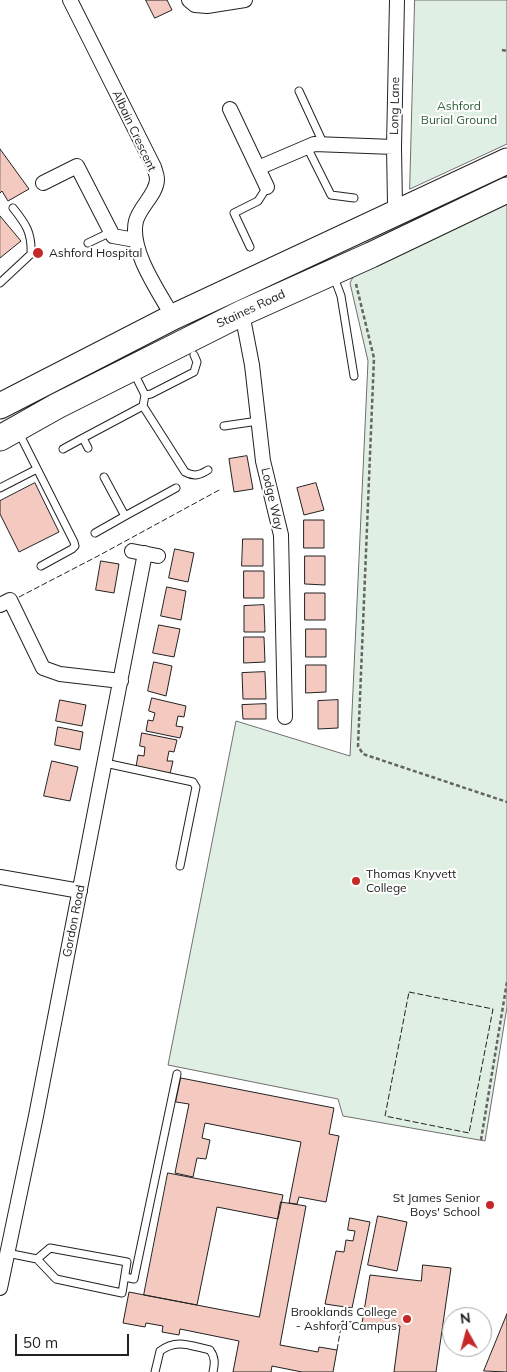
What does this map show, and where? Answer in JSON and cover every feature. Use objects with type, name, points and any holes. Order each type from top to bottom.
[{"type":"highway","name":"Staines Road","points":[[0,406],[173,317],[507,161]]},
{"type":"highway","name":"Staines Road","points":[[8,433],[242,312],[342,276],[507,190]]},
{"type":"street","name":"Albain Crescent","points":[[70,0],[154,168],[157,180],[136,220],[135,240]]},
{"type":"street","points":[[189,0],[195,6],[245,0]]},
{"type":"street","name":"Long Lane","points":[[397,0],[394,147],[394,201],[397,212]]},
{"type":"street","points":[[230,109],[267,187]]},
{"type":"street","points":[[258,168],[314,144],[394,147]]},
{"type":"street","points":[[43,183],[77,166],[113,236],[135,240],[148,271],[173,317]]},
{"type":"street","name":"Lodge Way","points":[[242,312],[252,365],[263,461],[281,535],[285,717]]},
{"type":"street","name":"Gordon Road","points":[[0,1288],[36,1116],[145,553]]},
{"type":"street","points":[[0,605],[10,600],[43,668],[60,674],[121,681]]},
{"type":"street","points":[[0,877],[80,891]]},
{"type":"lane","points":[[299,91],[324,145]]},
{"type":"lane","points":[[308,147],[331,195],[354,198]]},
{"type":"lane","points":[[250,247],[234,213],[258,202],[267,187]]},
{"type":"lane","points":[[0,283],[31,254],[32,240],[25,223],[13,208]]},
{"type":"lane","points":[[88,243],[111,232]]},
{"type":"lane","points":[[342,276],[341,296],[354,376]]},
{"type":"lane","points":[[145,395],[151,394],[194,372],[197,362],[194,355]]},
{"type":"lane","points":[[132,368],[145,395],[143,406],[184,472],[190,475],[200,475],[208,470]]},
{"type":"lane","points":[[63,448],[143,406]]},
{"type":"lane","points":[[224,426],[258,421]]},
{"type":"lane","points":[[8,433],[37,469],[75,546],[41,566]]},
{"type":"lane","points":[[83,438],[88,448]]},
{"type":"lane","points":[[0,488],[37,469]]},
{"type":"lane","points":[[104,477],[125,516]]},
{"type":"lane","points":[[95,532],[176,488]]},
{"type":"lane","points":[[105,763],[193,782],[196,787],[180,866]]},
{"type":"lane","points":[[125,1277],[134,1279],[177,1074]]},
{"type":"lane","points":[[8,1253],[37,1260],[56,1279],[122,1294],[127,1262],[50,1248],[37,1260]]},
{"type":"lane","points":[[155,1372],[160,1351],[168,1344],[178,1343],[210,1350],[214,1356],[215,1363],[213,1372]]},
{"type":"path","points":[[502,50],[507,51]]},
{"type":"path","points":[[342,276],[356,282],[374,358],[358,746],[363,754],[507,802]]},
{"type":"path","points":[[481,1140],[507,982]]},
{"type":"green space","name":"Ashford Burial Ground","points":[[415,0],[507,0],[507,144],[410,189]]},
{"type":"green space","name":"Thomas Knyvett College","points":[[507,204],[507,1007],[485,1141],[343,1116],[338,1099],[168,1065],[236,721],[350,756],[368,361],[350,283],[353,277]]},
{"type":"building","points":[[146,0],[167,0],[172,10],[155,18]]},
{"type":"building","points":[[0,149],[29,189],[8,201],[2,191],[0,193]]},
{"type":"building","points":[[0,216],[21,241],[0,258]]},
{"type":"building","points":[[247,456],[253,489],[234,492],[229,459]]},
{"type":"building","points":[[35,483],[59,532],[19,552],[0,514],[0,501]]},
{"type":"building","points":[[316,483],[324,510],[304,515],[297,488]]},
{"type":"building","points":[[304,520],[324,520],[324,548],[304,548]]},
{"type":"building","points":[[243,539],[263,539],[263,566],[242,566]]},
{"type":"building","points":[[175,549],[194,553],[188,582],[169,578]]},
{"type":"building","points":[[305,556],[325,556],[325,585],[305,584]]},
{"type":"building","points":[[101,561],[119,564],[114,593],[96,590]]},
{"type":"building","points":[[244,571],[264,571],[264,598],[244,598]]},
{"type":"building","points":[[167,587],[186,591],[181,620],[161,616]]},
{"type":"building","points":[[305,593],[325,593],[325,620],[305,620]]},
{"type":"building","points":[[264,605],[265,632],[244,632],[244,606]]},
{"type":"building","points":[[159,625],[180,629],[174,657],[153,653]]},
{"type":"building","points":[[306,629],[326,629],[326,657],[306,657]]},
{"type":"building","points":[[244,637],[264,637],[265,662],[244,663]]},
{"type":"building","points":[[154,662],[172,666],[166,696],[148,691]]},
{"type":"building","points":[[306,665],[326,665],[326,692],[306,693]]},
{"type":"building","points":[[265,672],[266,699],[243,699],[242,673]]},
{"type":"building","points":[[152,698],[186,706],[184,717],[178,716],[176,726],[183,727],[180,738],[146,731],[148,720],[153,721],[155,713],[149,711]]},
{"type":"building","points":[[60,700],[86,705],[82,726],[56,721]]},
{"type":"building","points":[[338,700],[338,728],[318,729],[318,701]]},
{"type":"building","points":[[266,704],[266,719],[243,719],[242,705]]},
{"type":"building","points":[[58,727],[83,732],[80,750],[55,745]]},
{"type":"building","points":[[142,733],[177,740],[174,752],[169,751],[167,761],[173,761],[170,774],[136,767],[138,755],[144,756],[145,747],[140,746]]},
{"type":"building","points":[[52,761],[78,767],[70,801],[44,796]]},
{"type":"building","points":[[181,1078],[334,1108],[329,1134],[339,1136],[326,1202],[299,1197],[297,1204],[289,1203],[301,1142],[205,1123],[202,1138],[210,1140],[206,1159],[197,1158],[193,1177],[175,1173],[189,1104],[176,1102]]},
{"type":"building","points":[[168,1173],[283,1195],[278,1219],[217,1207],[197,1305],[144,1295]]},
{"type":"building","points":[[281,1202],[306,1206],[280,1345],[318,1352],[319,1347],[337,1350],[333,1372],[302,1372],[272,1366],[271,1372],[233,1372],[239,1341],[180,1329],[179,1335],[162,1332],[163,1326],[146,1323],[145,1327],[123,1323],[129,1292],[259,1317]]},
{"type":"building","points":[[378,1216],[407,1222],[397,1271],[368,1265]]},
{"type":"building","points":[[350,1218],[370,1222],[352,1308],[325,1304],[336,1251],[344,1252],[346,1240],[353,1241],[355,1231],[348,1230]]},
{"type":"building","name":"Brooklands College - Ashford Campus","points":[[423,1265],[451,1268],[445,1307],[442,1307],[442,1330],[436,1372],[394,1372],[400,1326],[385,1323],[362,1323],[370,1275],[421,1281]]},
{"type":"building","points":[[507,1314],[507,1372],[484,1371],[490,1357],[492,1357],[492,1351]]},
{"type":"fence","points":[[19,597],[221,489]]},
{"type":"fence","points":[[409,992],[493,1009],[469,1133],[385,1116],[409,992]]},
{"type":"fence","points":[[337,1350],[342,1321],[362,1323]]},
{"type":"place","name":"Ashford Hospital","points":[[38,253]]},
{"type":"place","name":"Thomas Knyvett College","points":[[356,881]]},
{"type":"place","name":"St James Senior Boys' School","points":[[490,1205]]},
{"type":"place","name":"Brooklands College - Ashford Campus","points":[[407,1319]]}]
